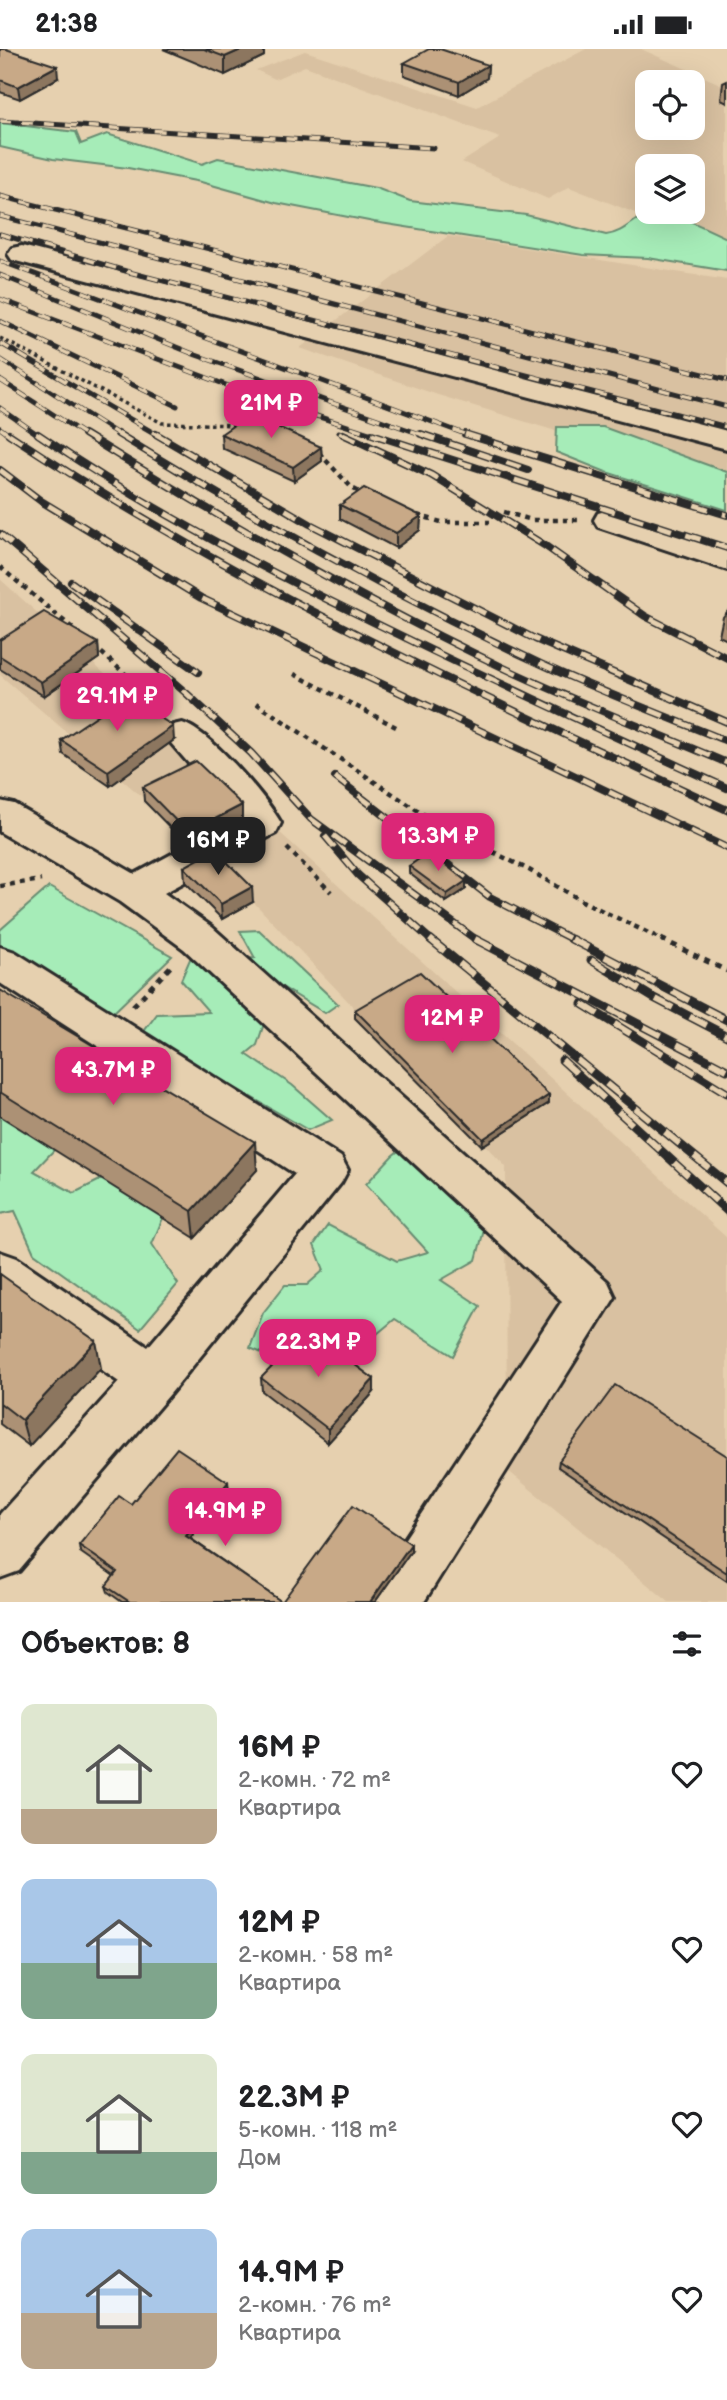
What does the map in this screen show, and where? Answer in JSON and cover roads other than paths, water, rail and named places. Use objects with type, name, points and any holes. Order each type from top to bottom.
[{"type":"lane","points":[[22,254],[727,440]]},
{"type":"lane","points":[[610,520],[727,560]]},
{"type":"lane","points":[[134,892],[262,823],[182,734]]},
{"type":"lane","points":[[0,814],[134,892],[198,938],[591,1297],[394,1602]]},
{"type":"lane","points":[[0,963],[325,1170],[153,1378],[0,1553]]},
{"type":"lane","points":[[0,1272],[153,1378]]},
{"type":"railway","points":[[0,121],[434,148]]},
{"type":"railway","points":[[0,196],[727,380]]},
{"type":"railway","points":[[0,216],[727,407]]},
{"type":"railway","points":[[0,234],[129,272],[727,427]]},
{"type":"railway","points":[[0,261],[470,436]]},
{"type":"railway","points":[[0,275],[196,355],[426,436]]},
{"type":"railway","points":[[0,299],[255,396],[378,436]]},
{"type":"railway","points":[[0,321],[177,406]]},
{"type":"railway","points":[[0,343],[159,436]]},
{"type":"railway","points":[[0,359],[121,436]]},
{"type":"railway","points":[[0,380],[87,436]]},
{"type":"railway","points":[[0,408],[40,436]]},
{"type":"railway","points":[[0,428],[11,436]]},
{"type":"railway","points":[[339,432],[343,434]]},
{"type":"railway","points":[[9,434],[95,489],[271,589],[451,681],[727,810]]},
{"type":"railway","points":[[38,434],[156,508],[278,575],[498,682],[727,788]]},
{"type":"railway","points":[[84,434],[290,556],[448,641],[558,692],[727,763]]},
{"type":"railway","points":[[118,434],[273,526],[433,611],[564,674],[727,741]]},
{"type":"railway","points":[[156,434],[310,524],[535,639],[727,722]]},
{"type":"railway","points":[[343,434],[431,475],[544,545],[645,616],[727,658]]},
{"type":"railway","points":[[343,434],[347,436]]},
{"type":"railway","points":[[372,434],[727,548]]},
{"type":"railway","points":[[421,434],[528,470]]},
{"type":"railway","points":[[465,434],[727,515]]},
{"type":"railway","points":[[0,470],[41,501],[201,598],[727,848]]},
{"type":"railway","points":[[0,534],[185,692],[251,753],[311,819],[476,939]]},
{"type":"railway","points":[[71,582],[198,672]]},
{"type":"railway","points":[[335,777],[490,897],[575,941]]},
{"type":"railway","points":[[325,836],[358,875],[432,941]]},
{"type":"railway","points":[[430,939],[727,1183]]},
{"type":"railway","points":[[476,939],[727,1070]]},
{"type":"railway","points":[[571,939],[727,1020]]},
{"type":"railway","points":[[591,960],[652,997],[727,1036]]},
{"type":"railway","points":[[582,1004],[727,1093]]},
{"type":"railway","points":[[562,1060],[727,1211]]}]
